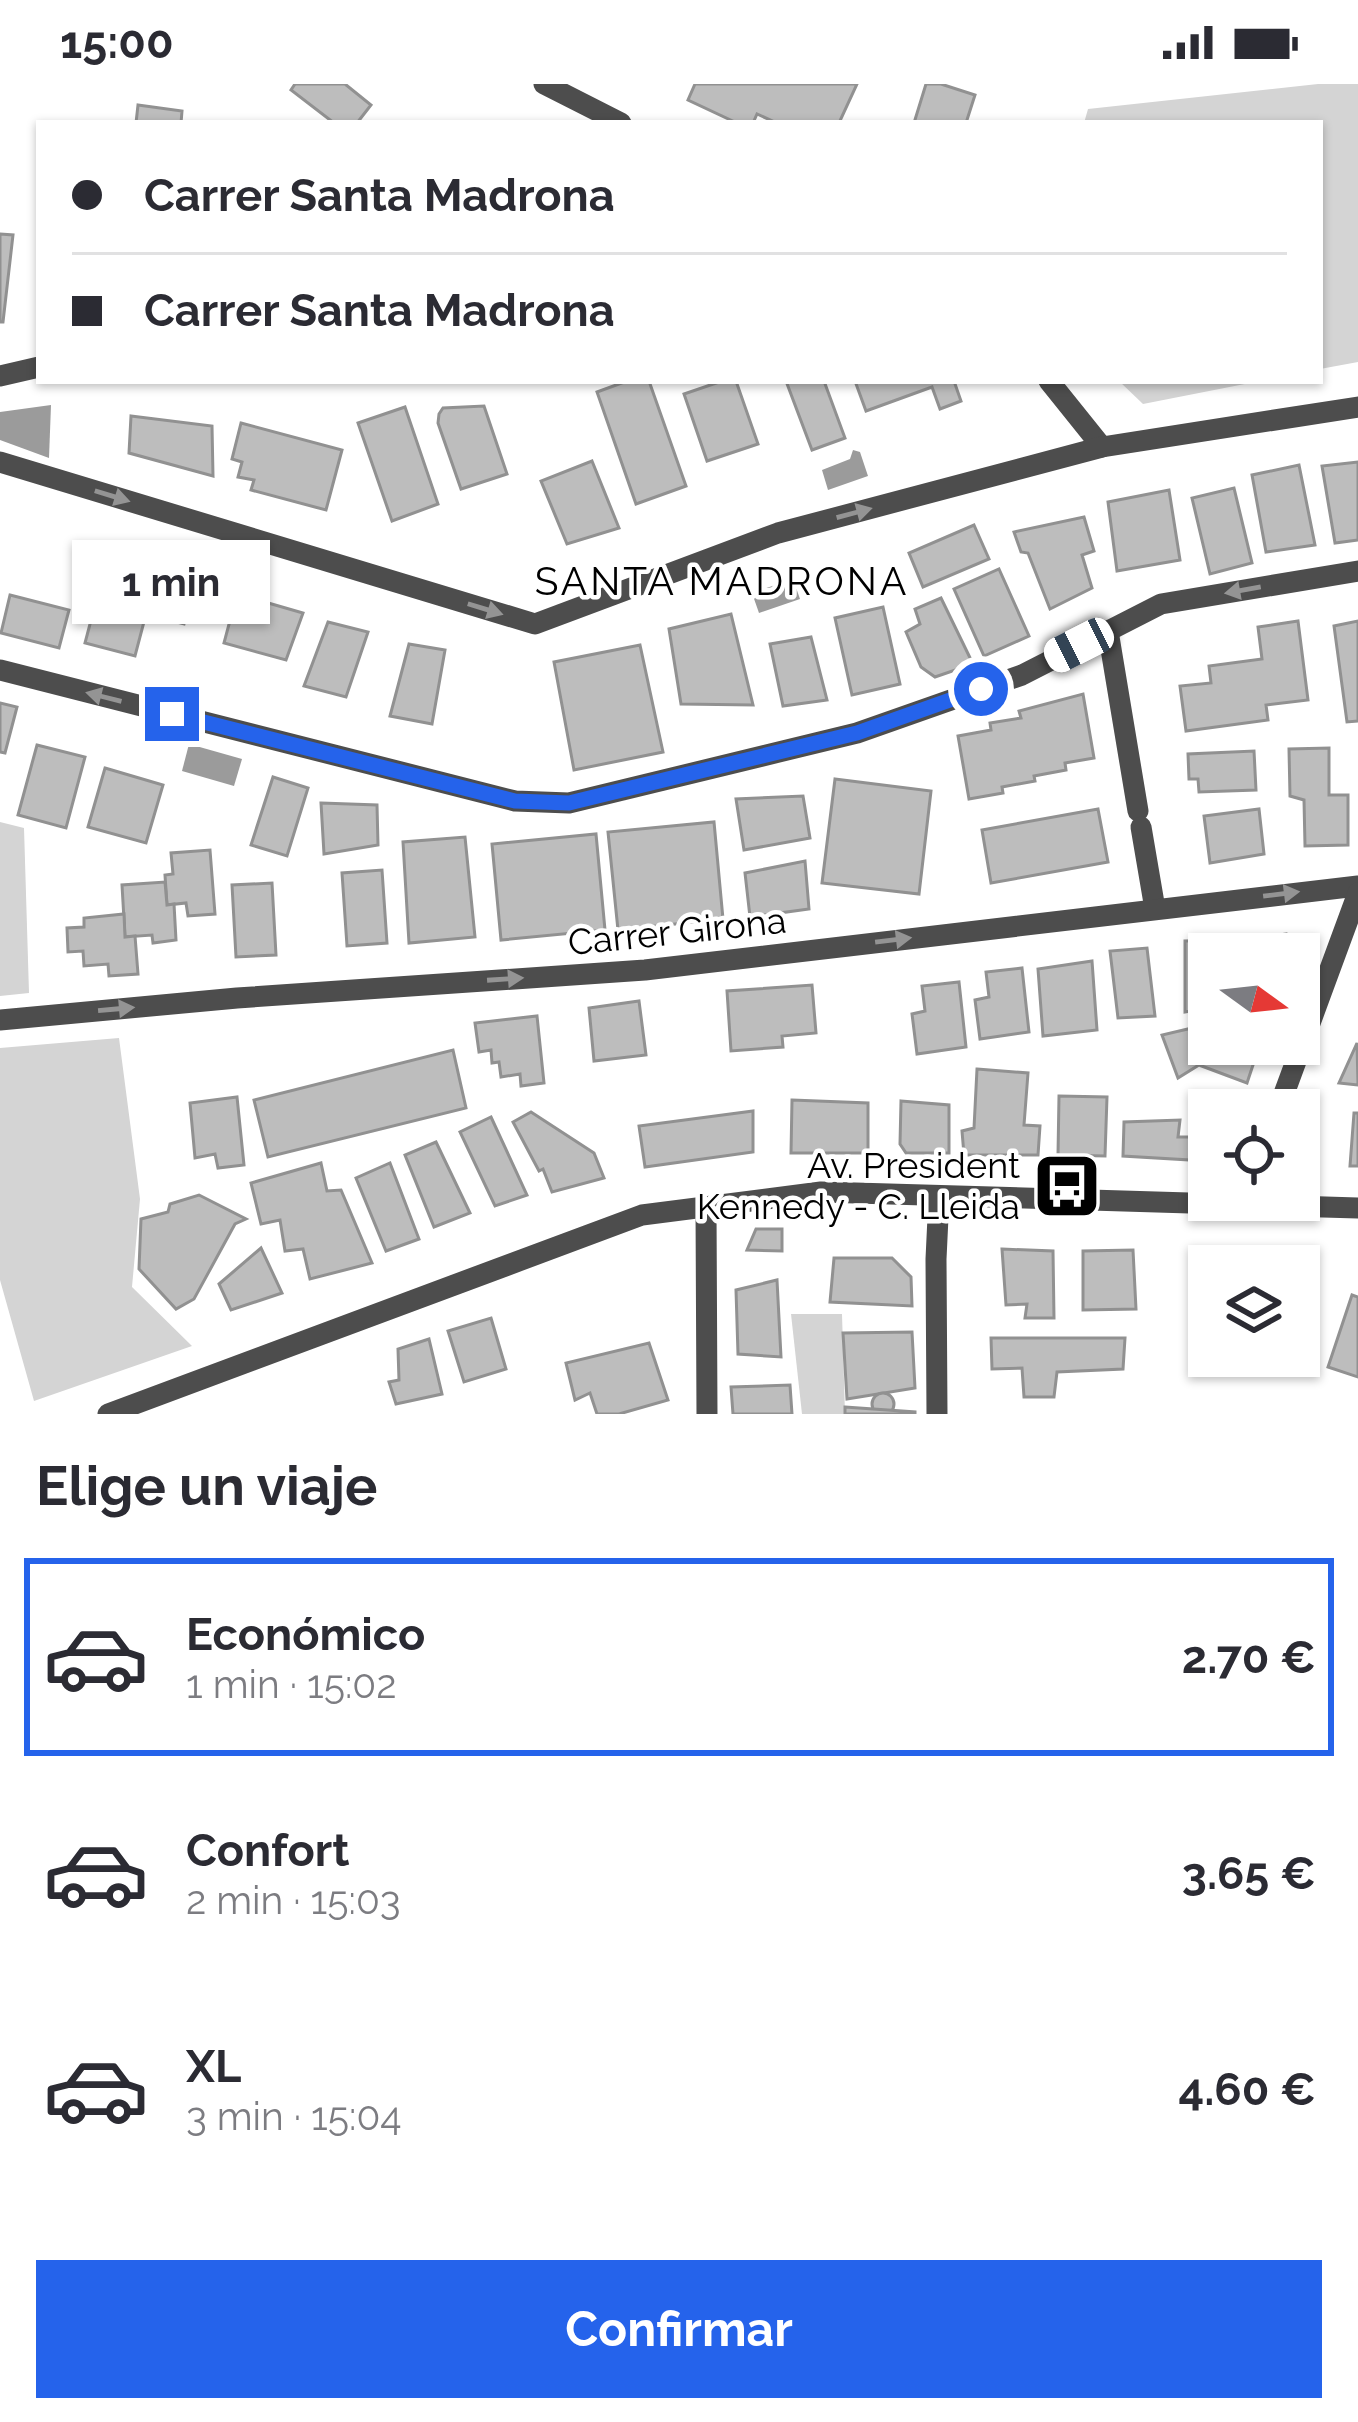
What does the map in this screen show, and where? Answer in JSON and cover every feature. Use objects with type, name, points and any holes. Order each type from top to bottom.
[{"type":"street","points":[[544,84],[615,120]]},
{"type":"street","points":[[0,376],[36,368]]},
{"type":"street","points":[[1051,384],[1102,447]]},
{"type":"street","points":[[0,463],[535,624],[778,533],[1102,447],[1358,407]]},
{"type":"street","points":[[0,670],[515,801],[569,803],[857,733],[1022,675],[1161,604],[1358,571]]},
{"type":"street","points":[[1108,631],[1155,909]]},
{"type":"street","points":[[1286,1089],[1358,890]]},
{"type":"street","name":"Carrer Girona","points":[[0,1020],[237,998],[645,970],[1155,909],[1358,890]]},
{"type":"street","points":[[115,1413],[642,1215],[821,1192],[1188,1201]]},
{"type":"street","points":[[937,1414],[940,1196]]},
{"type":"street","points":[[1320,1206],[1358,1208]]},
{"type":"street","points":[[706,1207],[707,1414]]},
{"type":"shaded area","points":[[1318,84],[1358,84],[1358,362],[1323,368],[1323,120],[1085,120],[1088,109]]},
{"type":"shaded area","points":[[1122,384],[1245,384],[1143,404]]},
{"type":"shaded area","points":[[51,405],[49,458],[0,440],[0,412]]},
{"type":"shaded area","points":[[853,450],[860,452],[868,476],[828,490],[822,470],[850,459]]},
{"type":"shaded area","points":[[793,579],[800,599],[759,613],[752,593]]},
{"type":"shaded area","points":[[189,744],[242,759],[234,786],[182,771]]},
{"type":"shaded area","points":[[0,822],[24,828],[29,993],[0,996]]},
{"type":"shaded area","points":[[119,1038],[140,1199],[132,1287],[192,1346],[34,1401],[0,1280],[0,1048]]},
{"type":"shaded area","points":[[791,1314],[842,1314],[845,1414],[802,1414]]},
{"type":"building","points":[[295,84],[345,84],[371,105],[359,120],[330,120],[291,90]]},
{"type":"building","points":[[695,84],[857,84],[840,120],[770,120],[757,114],[754,120],[731,120],[688,100]]},
{"type":"building","points":[[926,84],[975,95],[967,120],[915,120]]},
{"type":"building","points":[[138,105],[182,111],[181,120],[136,120]]},
{"type":"building","points":[[0,234],[13,235],[3,322],[0,322]]},
{"type":"building","points":[[619,384],[650,384],[686,486],[636,504],[597,392]]},
{"type":"building","points":[[713,384],[737,384],[758,444],[707,461],[684,394]]},
{"type":"building","points":[[787,384],[825,384],[845,438],[812,450]]},
{"type":"building","points":[[856,384],[955,384],[961,401],[940,409],[932,387],[866,411]]},
{"type":"building","points":[[484,406],[507,474],[461,489],[439,414],[443,408]]},
{"type":"building","points":[[405,407],[438,504],[392,521],[358,423]]},
{"type":"building","points":[[131,416],[212,426],[213,476],[129,453]]},
{"type":"building","points":[[241,423],[342,450],[326,510],[251,490],[254,480],[238,477],[242,462],[232,459]]},
{"type":"building","points":[[592,461],[619,528],[567,544],[541,481]]},
{"type":"building","points":[[1358,462],[1358,540],[1335,543],[1322,466]]},
{"type":"building","points":[[1299,465],[1315,545],[1266,552],[1252,475]]},
{"type":"building","points":[[1234,488],[1252,563],[1210,574],[1192,498]]},
{"type":"building","points":[[1169,490],[1180,560],[1117,571],[1108,502]]},
{"type":"building","points":[[1084,517],[1094,551],[1082,555],[1092,588],[1050,609],[1028,553],[1021,552],[1014,532]]},
{"type":"building","points":[[974,525],[989,559],[923,587],[909,553]]},
{"type":"building","points":[[157,559],[197,570],[184,624],[146,614],[135,656],[85,643],[100,586],[146,598]]},
{"type":"building","points":[[999,569],[1029,636],[984,656],[954,589]]},
{"type":"building","points":[[237,594],[303,613],[286,660],[224,643]]},
{"type":"building","points":[[10,595],[69,610],[59,648],[1,633]]},
{"type":"building","points":[[941,598],[973,664],[935,677],[921,667],[906,632],[920,624],[915,609]]},
{"type":"building","points":[[883,607],[900,684],[852,695],[835,618]]},
{"type":"building","points":[[731,614],[753,705],[681,704],[669,629]]},
{"type":"building","points":[[1298,621],[1308,700],[1266,705],[1268,720],[1186,731],[1180,686],[1211,683],[1209,666],[1262,659],[1258,627]]},
{"type":"building","points":[[1358,621],[1358,721],[1347,722],[1334,626]]},
{"type":"building","points":[[328,622],[368,632],[346,697],[304,686]]},
{"type":"building","points":[[811,637],[827,700],[783,706],[770,644]]},
{"type":"building","points":[[409,644],[445,650],[432,724],[390,716]]},
{"type":"building","points":[[640,645],[663,752],[574,770],[554,662]]},
{"type":"building","points":[[1083,694],[1094,758],[1065,763],[1066,770],[1034,776],[1035,781],[1002,787],[1003,793],[969,799],[958,736],[991,730],[990,723],[1021,718],[1019,711]]},
{"type":"building","points":[[0,703],[17,707],[5,753],[0,752]]},
{"type":"building","points":[[37,745],[85,757],[66,828],[18,815]]},
{"type":"building","points":[[1329,748],[1329,795],[1348,795],[1348,845],[1305,846],[1304,800],[1290,796],[1289,749]]},
{"type":"building","points":[[1254,751],[1256,790],[1199,792],[1198,779],[1189,779],[1188,754]]},
{"type":"building","points":[[105,768],[163,785],[146,843],[88,827]]},
{"type":"building","points":[[273,777],[308,788],[287,856],[251,845]]},
{"type":"building","points":[[835,779],[931,791],[919,894],[822,883]]},
{"type":"building","points":[[803,796],[810,838],[744,850],[736,799]]},
{"type":"building","points":[[321,803],[377,805],[378,845],[324,854]]},
{"type":"building","points":[[1098,809],[1108,862],[991,883],[982,830]]},
{"type":"building","points":[[1259,809],[1264,854],[1210,863],[1204,816]]},
{"type":"building","points":[[714,822],[723,919],[618,930],[608,832]]},
{"type":"building","points":[[596,834],[605,930],[501,940],[492,844]]},
{"type":"building","points":[[465,837],[475,937],[409,943],[403,842]]},
{"type":"building","points":[[210,850],[215,914],[188,916],[186,903],[167,905],[165,875],[173,874],[171,853]]},
{"type":"building","points":[[805,861],[809,909],[750,917],[745,873]]},
{"type":"building","points":[[382,870],[387,943],[347,946],[342,873]]},
{"type":"building","points":[[165,882],[167,905],[174,904],[176,940],[153,943],[152,935],[125,937],[122,885]]},
{"type":"building","points":[[272,883],[276,955],[236,957],[232,885]]},
{"type":"building","points":[[124,914],[125,937],[135,936],[138,974],[109,976],[108,964],[84,966],[83,951],[68,952],[67,928],[84,927],[84,918]]},
{"type":"building","points":[[1185,941],[1188,941],[1185,1012]]},
{"type":"building","points":[[1147,948],[1155,1016],[1118,1018],[1110,951]]},
{"type":"building","points":[[1092,961],[1097,1030],[1043,1036],[1038,969]]},
{"type":"building","points":[[1022,968],[1029,1032],[980,1039],[975,1000],[989,997],[986,972]]},
{"type":"building","points":[[959,982],[966,1047],[917,1054],[912,1014],[925,1011],[922,986]]},
{"type":"building","points":[[812,985],[816,1033],[782,1036],[783,1047],[731,1051],[727,991]]},
{"type":"building","points":[[639,1001],[646,1055],[594,1061],[589,1008]]},
{"type":"building","points":[[537,1016],[544,1083],[521,1086],[520,1074],[501,1077],[491,1050],[479,1052],[475,1023]]},
{"type":"building","points":[[1188,1029],[1188,1065],[1199,1065],[1178,1078],[1162,1035]]},
{"type":"building","points":[[1357,1043],[1358,1085],[1339,1083]]},
{"type":"building","points":[[453,1050],[466,1108],[268,1157],[254,1100]]},
{"type":"building","points":[[1199,1065],[1253,1065],[1247,1083]]},
{"type":"building","points":[[977,1069],[1028,1073],[1024,1125],[1040,1126],[1038,1155],[964,1155],[962,1131],[974,1128]]},
{"type":"building","points":[[1059,1096],[1107,1097],[1105,1156],[1058,1155]]},
{"type":"building","points":[[237,1097],[244,1165],[218,1168],[215,1154],[195,1158],[190,1103]]},
{"type":"building","points":[[792,1100],[868,1103],[868,1153],[791,1153]]},
{"type":"building","points":[[901,1101],[949,1105],[949,1153],[906,1153],[900,1144]]},
{"type":"building","points":[[753,1111],[753,1152],[645,1167],[639,1126]]},
{"type":"building","points":[[531,1112],[594,1153],[604,1178],[552,1192],[513,1122]]},
{"type":"building","points":[[1354,1113],[1358,1113],[1358,1166],[1350,1166]]},
{"type":"building","points":[[491,1117],[527,1195],[495,1206],[460,1132]]},
{"type":"building","points":[[1180,1120],[1178,1137],[1188,1137],[1188,1160],[1123,1156],[1124,1122]]},
{"type":"building","points":[[436,1142],[470,1213],[434,1227],[405,1155]]},
{"type":"building","points":[[321,1163],[327,1191],[341,1190],[372,1263],[310,1279],[303,1249],[285,1251],[280,1220],[261,1224],[251,1183]]},
{"type":"building","points":[[390,1163],[419,1239],[386,1251],[356,1178]]},
{"type":"building","points":[[199,1195],[246,1219],[235,1224],[194,1299],[176,1309],[139,1269],[141,1219],[168,1212],[170,1204]]},
{"type":"building","points":[[756,1229],[782,1229],[782,1251],[747,1250]]},
{"type":"building","points":[[261,1248],[282,1293],[231,1310],[219,1284]]},
{"type":"building","points":[[1002,1249],[1053,1251],[1054,1318],[1025,1318],[1027,1304],[1006,1305]]},
{"type":"building","points":[[1133,1250],[1136,1309],[1083,1310],[1083,1251]]},
{"type":"building","points":[[834,1258],[892,1258],[911,1277],[912,1306],[830,1302]]},
{"type":"building","points":[[777,1280],[781,1357],[738,1354],[736,1290]]},
{"type":"building","points":[[1352,1295],[1358,1297],[1358,1377],[1328,1367]]},
{"type":"building","points":[[491,1318],[506,1369],[464,1382],[448,1331]]},
{"type":"building","points":[[912,1332],[915,1388],[847,1399],[843,1333]]},
{"type":"building","points":[[991,1338],[1125,1338],[1123,1369],[1057,1372],[1054,1397],[1024,1397],[1022,1368],[992,1369]]},
{"type":"building","points":[[429,1339],[442,1394],[396,1404],[389,1382],[399,1380],[398,1349]]},
{"type":"building","points":[[649,1343],[668,1400],[619,1414],[597,1414],[590,1393],[575,1400],[566,1363]]},
{"type":"building","points":[[790,1385],[792,1414],[733,1414],[731,1387]]},
{"type":"building","points":[[875,1396],[891,1396],[891,1412],[875,1412]]},
{"type":"building","points":[[845,1407],[915,1412],[915,1414],[845,1414]]},
{"type":"place","name":"Av. President Kennedy - C. Lleida","points":[[1067,1186]]},
{"type":"district","name":"SANTA MADRONA","points":[[722,581]]},
{"type":"route","points":[[172,714],[515,801],[569,803],[857,733],[981,689]]}]
